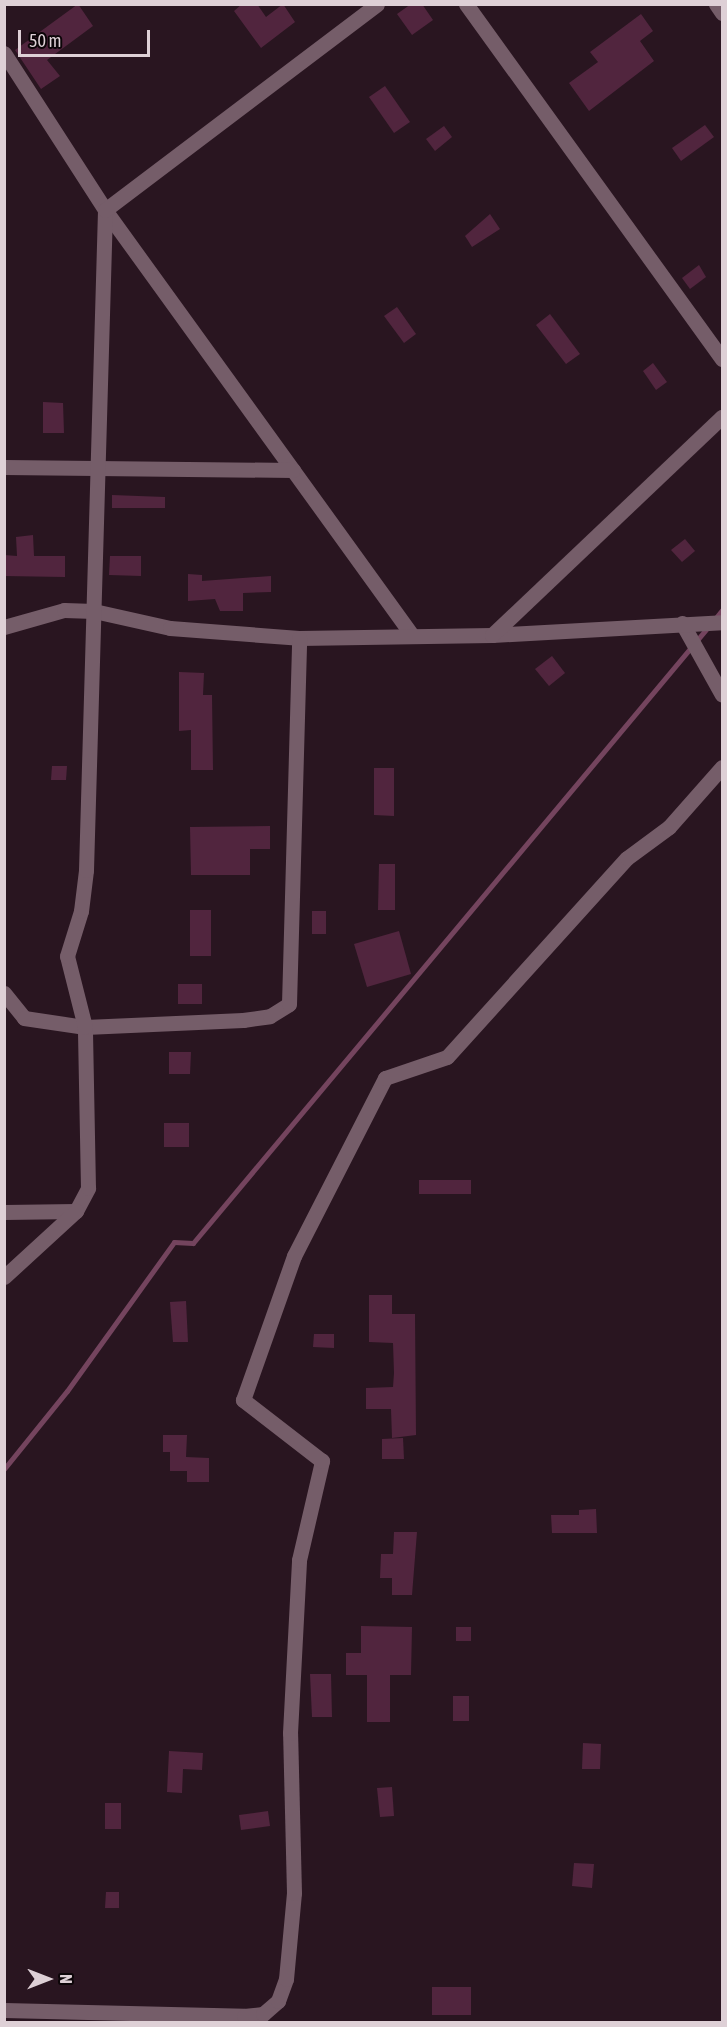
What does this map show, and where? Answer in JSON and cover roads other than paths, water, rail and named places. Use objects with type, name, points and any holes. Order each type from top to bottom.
[{"type":"street","points":[[105,210],[377,4]]},
{"type":"street","points":[[466,4],[723,359]]},
{"type":"street","points":[[716,4],[723,13]]},
{"type":"street","points":[[4,53],[105,210],[412,635]]},
{"type":"street","points":[[4,1277],[76,1211],[88,1188],[85,1027],[66,956],[81,911],[86,870],[105,210]]},
{"type":"street","points":[[492,635],[723,417]]},
{"type":"street","points":[[4,467],[293,470]]},
{"type":"street","points":[[4,627],[64,610],[94,611],[170,628],[300,638],[492,635],[723,622]]},
{"type":"street","points":[[682,623],[723,695]]},
{"type":"street","points":[[4,993],[24,1018],[85,1027],[243,1020],[270,1016],[289,1004],[300,638]]},
{"type":"street","points":[[4,2010],[76,2016],[244,2016],[263,2014],[278,2001],[286,1979],[294,1893],[290,1733],[299,1560],[322,1461],[243,1400],[294,1256],[385,1078],[447,1057],[627,858],[669,828],[723,767]]},
{"type":"street","points":[[4,1212],[76,1211]]},
{"type":"waterway","points":[[714,620],[722,610]]},
{"type":"waterway","points":[[4,1469],[67,1391],[174,1242],[193,1243],[708,627]]}]
